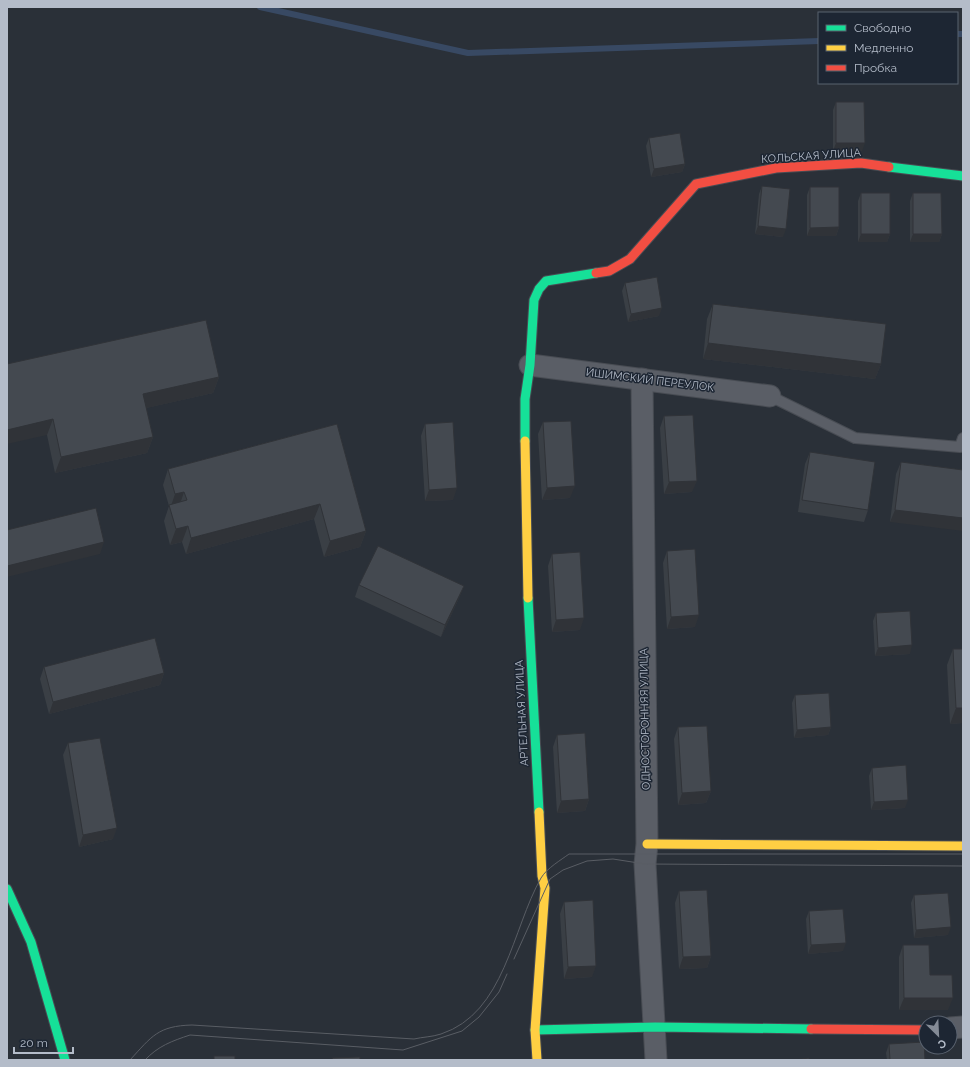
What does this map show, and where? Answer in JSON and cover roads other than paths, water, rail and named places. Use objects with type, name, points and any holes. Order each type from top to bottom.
[{"type":"street","name":"КОЛЬСКАЯ УЛИЦА","points":[[530,365],[534,300],[539,289],[546,281],[609,271],[630,259],[696,184],[776,168],[861,163],[963,176]]},
{"type":"street","name":"ИШИМСКИЙ ПЕРЕУЛОК","points":[[530,365],[642,378],[770,396]]},
{"type":"street","name":"АРТЕЛЬНАЯ УЛИЦА","points":[[530,365],[525,399],[527,572],[542,876],[546,888],[535,1030],[537,1060]]},
{"type":"street","name":"ОДНОСТОРОННЯЯ УЛИЦА","points":[[642,378],[647,844],[645,864],[656,1060]]},
{"type":"street","points":[[647,844],[963,846]]},
{"type":"street","points":[[7,889],[31,942],[65,1060]]},
{"type":"street","points":[[535,1030],[655,1027],[918,1030]]},
{"type":"lane","points":[[770,396],[855,438],[960,447],[963,438]]},
{"type":"waterway","points":[[260,7],[468,53],[818,41]]},
{"type":"waterway","points":[[958,34],[963,34]]},
{"type":"tram line","points":[[130,1060],[156,1034],[163,1030],[180,1026],[192,1025],[414,1039],[441,1034],[462,1023],[480,1008],[493,989],[504,967],[531,898],[541,878],[550,868],[569,854],[963,854]]},
{"type":"tram line","points":[[514,959],[550,879],[563,870],[587,861],[613,859],[645,864],[963,866]]},
{"type":"tram line","points":[[145,1060],[166,1044],[190,1035],[403,1050],[462,1031],[479,1017],[499,992],[507,974]]}]
